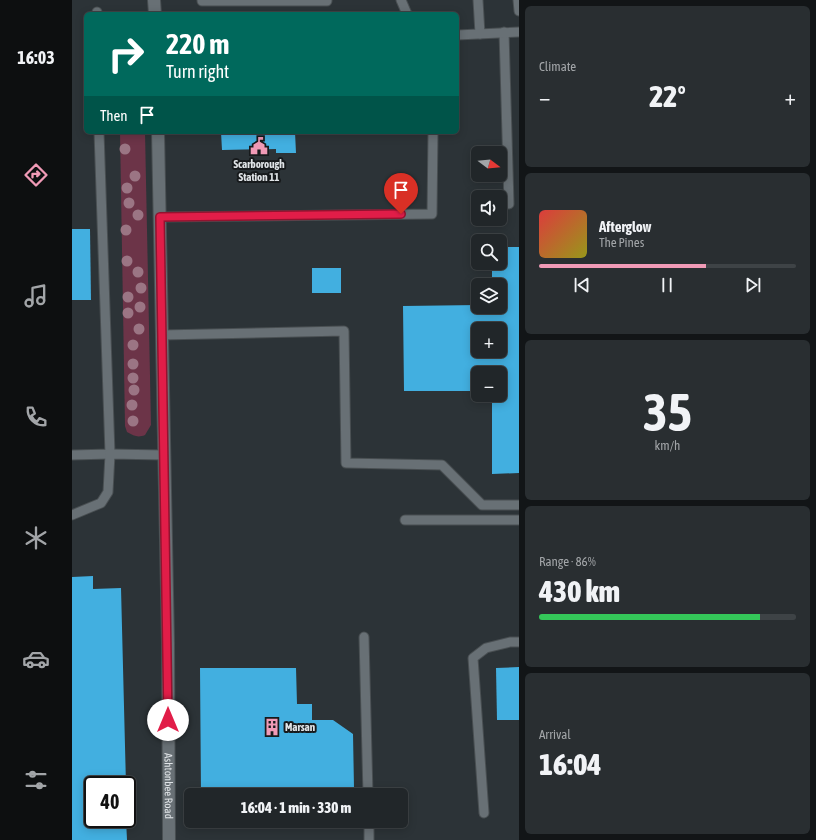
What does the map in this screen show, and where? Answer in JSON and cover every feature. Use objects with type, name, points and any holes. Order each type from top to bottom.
[{"type":"street","points":[[154,0],[155,12]]},
{"type":"street","name":"Ashtonbee Road","points":[[158,134],[168,635],[169,840]]},
{"type":"lane","points":[[202,0],[257,2],[327,0]]},
{"type":"lane","points":[[401,0],[406,12]]},
{"type":"lane","points":[[478,0],[480,34]]},
{"type":"lane","points":[[518,0],[519,11]]},
{"type":"lane","points":[[504,32],[509,204]]},
{"type":"lane","points":[[459,35],[519,32]]},
{"type":"lane","points":[[72,515],[101,503],[108,492],[110,454],[99,134]]},
{"type":"lane","points":[[160,217],[432,214],[433,134]]},
{"type":"lane","points":[[161,335],[344,331],[346,463],[442,465],[482,505],[519,505]]},
{"type":"lane","points":[[72,455],[164,455]]},
{"type":"lane","points":[[405,520],[519,520]]},
{"type":"lane","points":[[364,637],[368,788]]},
{"type":"lane","points":[[484,813],[473,658],[486,648],[510,642],[519,642]]},
{"type":"lane","points":[[369,828],[369,840]]},
{"type":"shaded area","points":[[120,134],[145,134],[151,425],[145,435],[140,436],[127,432],[125,426]]},
{"type":"building","name":"Scarborough Station 11","points":[[221,134],[295,134],[296,153],[276,153],[276,149],[222,150]]},
{"type":"building","points":[[72,229],[90,229],[91,300],[72,300]]},
{"type":"building","points":[[507,247],[519,247],[519,473],[492,474],[492,402],[507,402],[507,366],[471,366],[471,391],[404,391],[403,306],[471,305],[471,314],[507,314],[507,278],[492,278],[492,270],[507,270]]},
{"type":"building","points":[[312,268],[341,268],[341,293],[312,293]]},
{"type":"building","points":[[93,576],[93,589],[121,588],[126,776],[84,776],[84,828],[126,828],[127,840],[72,840],[72,577]]},
{"type":"building","points":[[519,667],[519,720],[497,720],[496,668]]},
{"type":"building","name":"Marsan","points":[[200,668],[296,668],[297,704],[312,704],[312,720],[333,720],[353,734],[354,788],[201,788]]},
{"type":"place","name":"Scarborough Station 11","points":[[259,146]]},
{"type":"place","name":"Marsan","points":[[272,727]]},
{"type":"route","points":[[168,720],[168,643],[161,335],[160,217],[401,214]]}]
